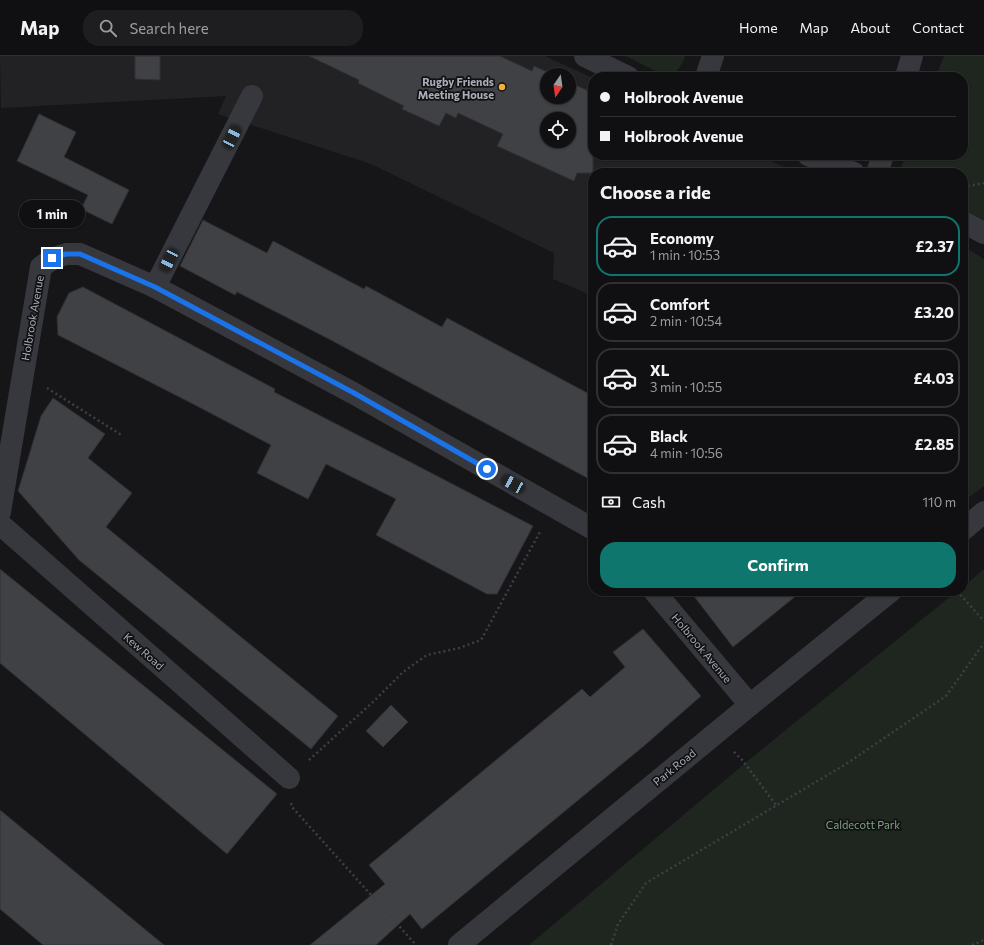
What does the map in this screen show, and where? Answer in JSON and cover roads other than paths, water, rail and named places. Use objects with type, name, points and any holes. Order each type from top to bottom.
[{"type":"street","points":[[585,56],[618,72]]},
{"type":"street","points":[[708,72],[713,56]]},
{"type":"street","points":[[907,72],[912,56]]},
{"type":"street","points":[[155,287],[252,96]]},
{"type":"street","points":[[821,160],[841,168]]},
{"type":"street","points":[[968,225],[984,233]]},
{"type":"street","name":"Holbrook Avenue","points":[[0,512],[41,267],[52,258],[66,254],[80,254],[155,287],[354,393],[588,526]]},
{"type":"street","points":[[968,526],[984,512]]},
{"type":"street","name":"Kew Road","points":[[0,524],[289,778]]},
{"type":"street","name":"Holbrook Avenue","points":[[658,596],[750,705]]},
{"type":"street","name":"Park Road","points":[[459,945],[885,596]]},
{"type":"place","name":"Rugby Friends Meeting House","points":[[502,87]]},
{"type":"park label","name":"Caldecott Park","points":[[863,824]]}]
